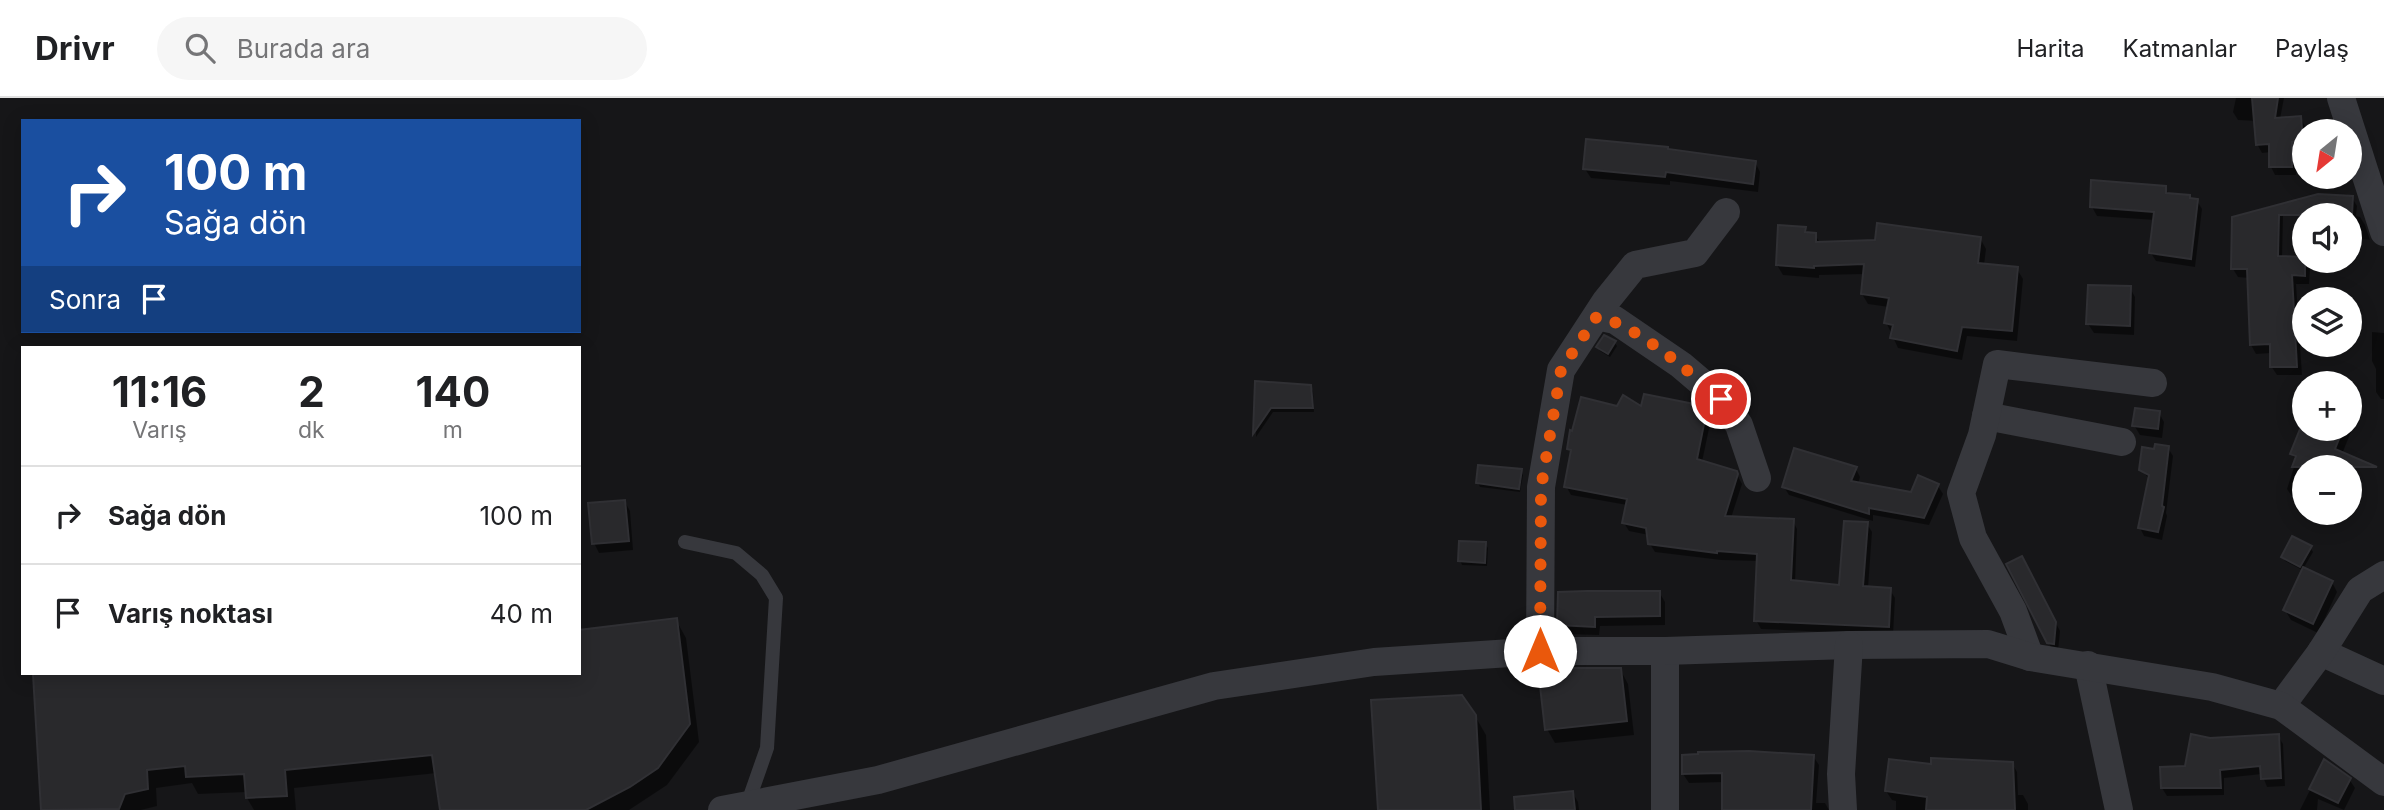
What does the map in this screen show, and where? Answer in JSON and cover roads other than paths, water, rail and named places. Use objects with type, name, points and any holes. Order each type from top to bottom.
[{"type":"street","points":[[2341,98],[2384,232]]},
{"type":"street","points":[[1540,651],[1541,488],[1561,370],[1635,265],[1695,253],[1726,212]]},
{"type":"street","points":[[1597,316],[1615,320],[1681,365],[1721,399],[1739,425],[1757,478]]},
{"type":"street","points":[[2030,657],[2013,611],[1973,538],[1961,493],[1982,435],[1997,364],[2153,383]]},
{"type":"street","points":[[1986,416],[2122,442]]},
{"type":"street","points":[[2281,706],[2322,652],[2360,590],[2384,575]]},
{"type":"street","points":[[734,808],[878,780],[1214,686],[1374,662],[1540,651],[1665,651],[1849,645],[1988,643],[2030,657],[2212,688],[2281,706],[2384,782]]},
{"type":"street","points":[[1843,810],[1840,775],[1849,645]]},
{"type":"street","points":[[1665,651],[1665,810]]},
{"type":"street","points":[[2322,652],[2384,681]]},
{"type":"street","points":[[2088,665],[2119,810]]},
{"type":"lane","points":[[685,542],[736,553],[762,575],[776,598],[767,748],[734,808]]}]
